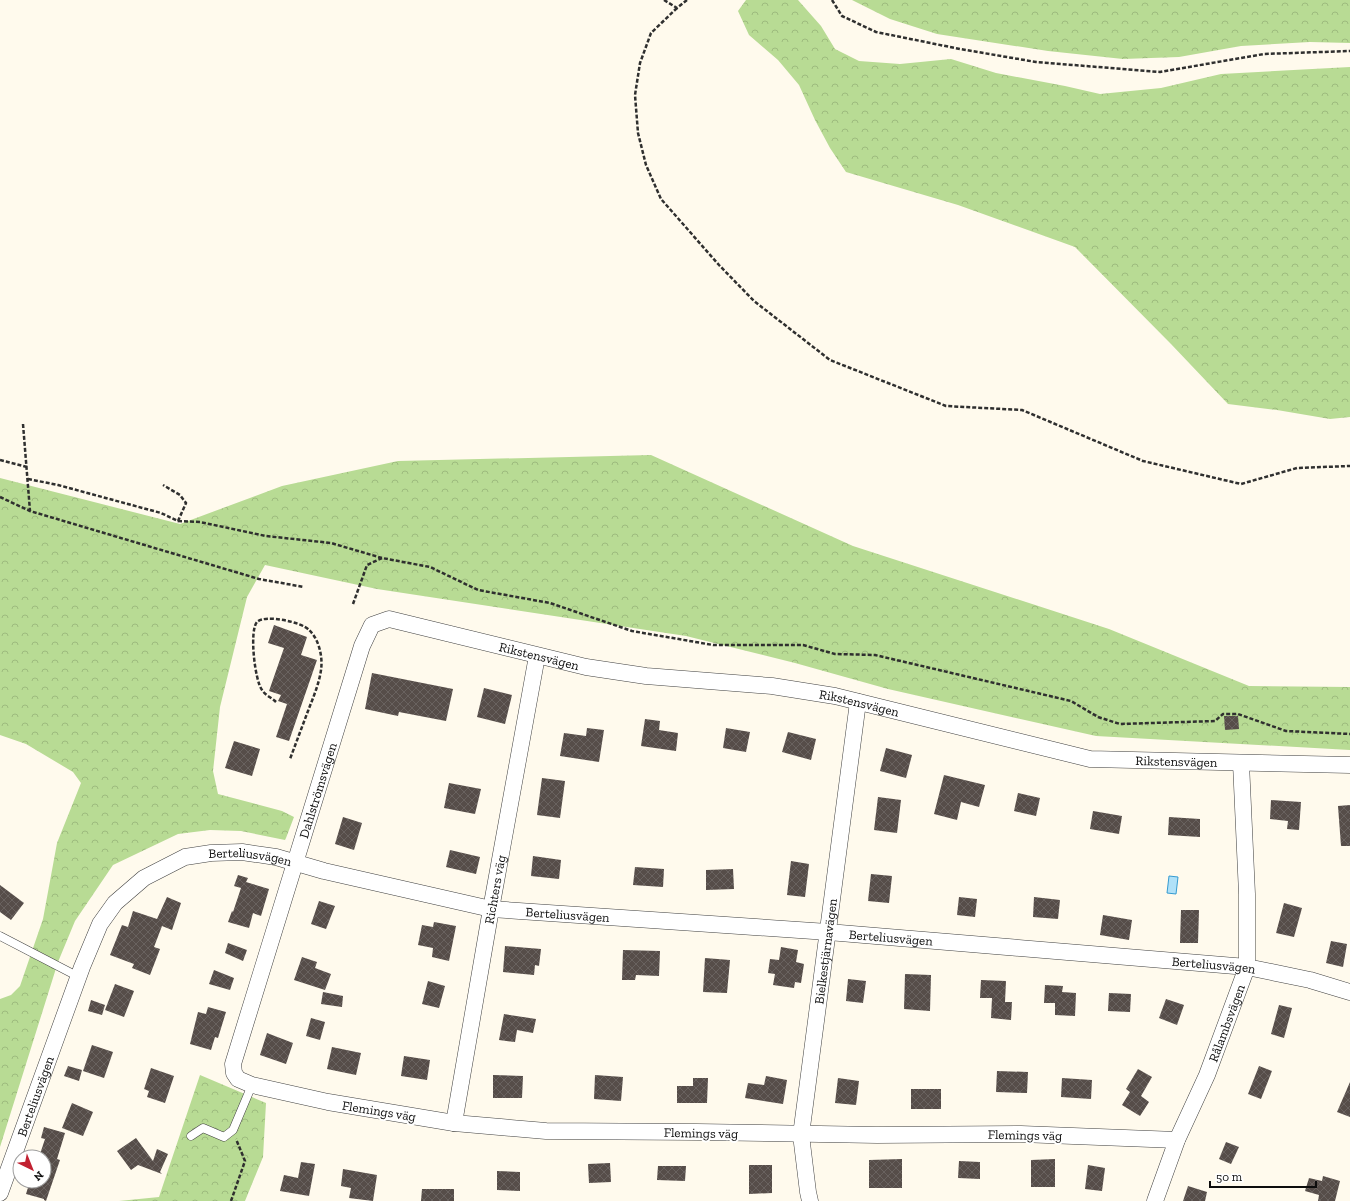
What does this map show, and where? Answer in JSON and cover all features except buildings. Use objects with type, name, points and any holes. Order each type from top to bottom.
[{"type":"street","name":"Rikstensvägen","points":[[372,625],[389,619],[586,667],[646,676],[772,686],[835,696],[1090,759],[1350,765]]},
{"type":"street","name":"Dahlströmsvägen","points":[[234,1073],[233,1064],[362,646],[372,625]]},
{"type":"street","name":"Richters väg","points":[[454,1123],[537,656]]},
{"type":"street","name":"Bielkestjärnavägen","points":[[810,1201],[801,1135],[858,702]]},
{"type":"street","name":"Rålambsvägen","points":[[1155,1201],[1177,1140],[1207,1075],[1247,968],[1247,894],[1241,763]]},
{"type":"street","name":"Berteliusvägen","points":[[0,1193],[79,977],[100,924],[115,902],[144,878],[185,857],[211,853],[242,852],[276,857],[324,871],[491,909],[828,932],[1247,968],[1310,980],[1350,992]]},
{"type":"street","name":"Flemings väg","points":[[234,1073],[238,1080],[252,1085],[328,1102],[454,1123],[546,1131],[697,1132],[877,1136],[1021,1134],[1177,1140]]},
{"type":"lane","points":[[0,936],[79,977]]},
{"type":"lane","points":[[191,1136],[203,1128],[224,1136],[233,1130],[252,1085]]},
{"type":"path","points":[[664,0],[677,8]]},
{"type":"path","points":[[687,0],[651,33],[640,63],[635,95],[638,133],[646,165],[662,198],[719,265],[754,301],[830,360],[946,406],[1022,410],[1144,461],[1241,484],[1297,468],[1350,466]]},
{"type":"path","points":[[832,0],[842,16],[876,32],[960,49],[1036,62],[1160,72],[1264,54],[1350,51]]},
{"type":"path","points":[[23,424],[30,511]]},
{"type":"path","points":[[0,460],[26,467]]},
{"type":"path","points":[[28,479],[58,485],[161,513],[178,521],[200,522],[266,536],[331,543],[382,558],[430,567],[478,590],[550,603],[632,631],[712,644],[803,645],[835,654],[875,655],[1070,701],[1098,717],[1120,724],[1215,721],[1223,714],[1238,714],[1286,732],[1350,734]]},
{"type":"path","points":[[163,485],[180,495],[186,504],[178,521]]},
{"type":"path","points":[[0,497],[30,511],[259,580],[304,587]]},
{"type":"path","points":[[353,604],[367,565],[382,558]]},
{"type":"path","points":[[276,702],[261,690],[256,673],[253,638],[254,629],[257,622],[262,619],[270,618],[302,625],[310,630],[315,637],[321,657],[321,670],[315,693],[290,759]]},
{"type":"path","points":[[231,1201],[245,1161],[233,1130]]},
{"type":"green space","points":[[746,0],[798,0],[821,26],[835,49],[859,61],[900,64],[951,59],[996,73],[1100,94],[1161,88],[1221,74],[1350,67],[1350,417],[1330,419],[1228,404],[1075,247],[958,205],[846,172],[830,148],[799,85],[778,60],[749,35],[738,11]]},
{"type":"green space","points":[[852,0],[1350,0],[1350,43],[1310,42],[1241,46],[1179,57],[1123,59],[1048,51],[937,34],[890,19]]},
{"type":"green space","points":[[651,455],[853,546],[1109,629],[1249,686],[1350,687],[1350,750],[1096,736],[888,689],[795,663],[686,636],[377,589],[265,565],[247,597],[220,707],[213,771],[218,794],[282,811],[294,817],[286,838],[285,840],[241,831],[210,830],[178,834],[113,865],[75,921],[58,962],[0,1147],[0,999],[11,995],[20,986],[43,919],[57,843],[81,783],[73,772],[26,744],[0,735],[0,478],[180,524],[282,486],[398,461]]},
{"type":"green space","points":[[200,1075],[266,1103],[263,1157],[245,1201],[119,1201],[159,1197]]},
{"type":"water","points":[[1169,876],[1178,877],[1176,894],[1167,893]]}]
